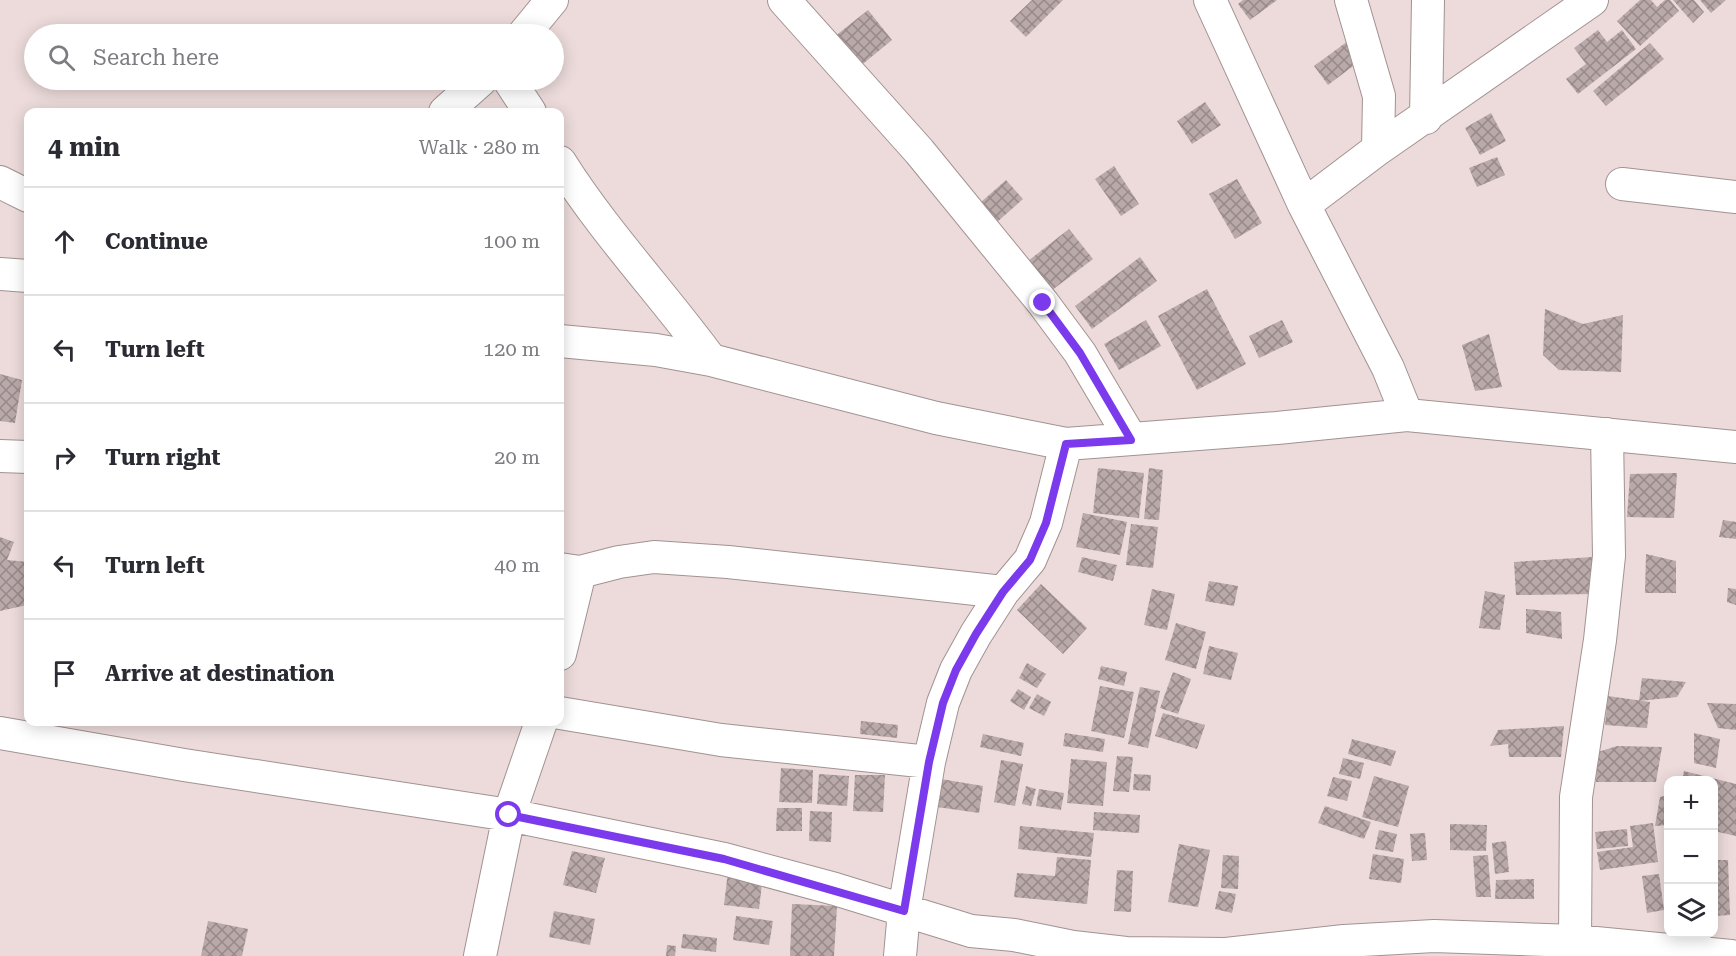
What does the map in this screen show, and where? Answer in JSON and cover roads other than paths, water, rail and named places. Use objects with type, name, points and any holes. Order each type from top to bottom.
[{"type":"street","points":[[784,0],[919,151],[1043,303],[1080,353],[1131,440]]},
{"type":"street","points":[[1210,0],[1304,205],[1388,368],[1407,415]]},
{"type":"street","points":[[1351,0],[1379,96],[1378,149]]},
{"type":"street","points":[[1425,118],[1428,0]]},
{"type":"street","points":[[1304,205],[1378,149],[1592,0]]},
{"type":"street","points":[[450,108],[470,90]]},
{"type":"street","points":[[516,90],[527,108]]},
{"type":"street","points":[[564,168],[583,199],[677,314],[711,360]]},
{"type":"street","points":[[0,182],[24,194]]},
{"type":"street","points":[[1622,184],[1736,197]]},
{"type":"street","points":[[0,274],[24,276]]},
{"type":"street","points":[[564,341],[656,350],[711,360],[936,418],[1066,444],[1407,415],[1736,447]]},
{"type":"street","points":[[1575,941],[1576,797],[1600,640],[1609,556],[1607,434]]},
{"type":"street","points":[[900,956],[904,911],[929,762],[943,703],[956,670],[1003,592],[1030,560],[1055,495],[1066,444]]},
{"type":"street","points":[[0,456],[24,457]]},
{"type":"street","points":[[564,621],[570,571],[654,557],[728,562],[1003,592]]},
{"type":"street","points":[[564,714],[721,740],[929,762]]},
{"type":"street","points":[[480,956],[509,815],[541,726]]},
{"type":"street","points":[[0,733],[184,765],[509,815],[724,859],[971,931],[1126,953],[1226,954],[1344,941],[1434,936],[1501,947],[1575,941],[1731,956]]}]
